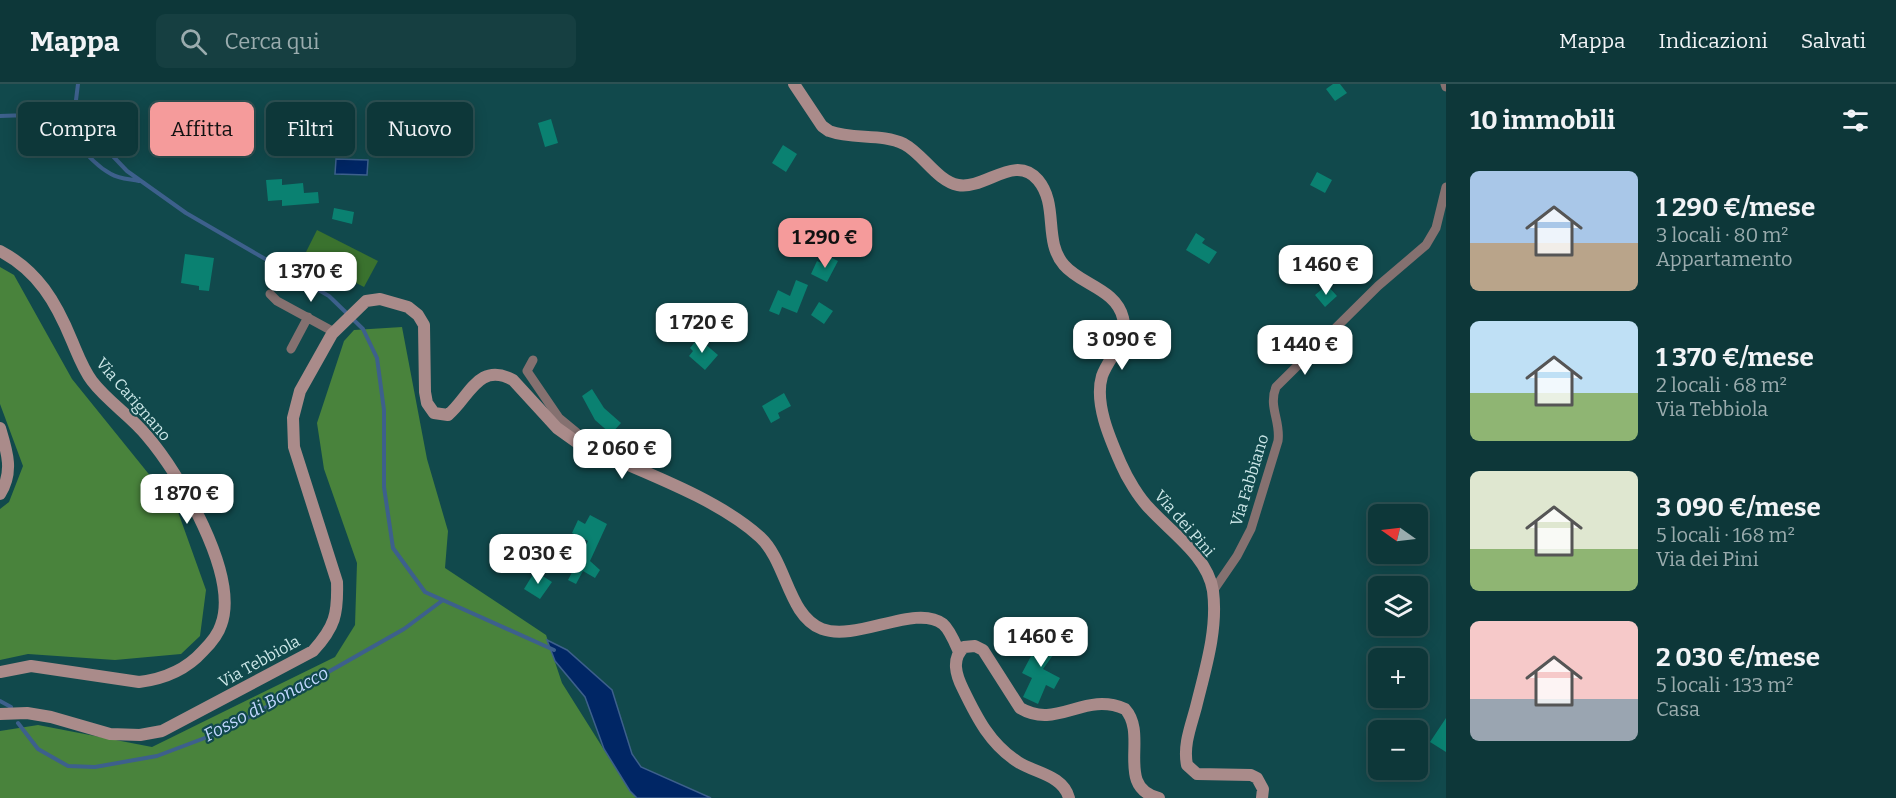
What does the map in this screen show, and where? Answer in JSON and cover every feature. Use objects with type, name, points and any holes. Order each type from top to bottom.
[{"type":"main road","name":"Via dei Pini","points":[[794,84],[822,126],[829,131],[903,143],[947,181],[958,185],[985,181],[1010,170],[1032,174],[1038,180],[1050,204],[1055,250],[1061,262],[1069,271],[1106,293],[1120,307],[1124,319],[1125,331],[1102,377],[1100,396],[1104,417],[1121,466],[1148,507],[1191,550],[1210,578],[1213,591],[1212,636],[1187,738],[1187,765],[1197,774],[1251,775],[1257,778],[1263,789],[1262,798]]},
{"type":"main road","name":"Via Carignano","points":[[0,251],[32,273],[46,289],[92,381],[147,436],[181,482],[203,524],[217,562],[224,609],[222,625],[212,642],[197,658],[173,674],[156,680],[139,682],[31,666],[0,672]]},
{"type":"main road","name":"Via Tebbiola","points":[[0,714],[27,712],[110,734],[140,735],[162,731],[313,651],[328,635],[334,623],[338,604],[337,582],[294,447],[293,418],[300,391],[333,333],[366,301],[380,299],[397,302],[418,315],[424,325],[426,347],[425,392],[434,413],[448,415],[475,384],[491,374],[505,375],[513,380],[557,428],[605,455]]},
{"type":"main road","points":[[0,428],[9,460],[8,475],[0,494]]},
{"type":"main road","points":[[605,455],[719,507],[741,520],[774,554],[800,611],[810,622],[822,629],[836,632],[855,631],[903,621],[929,619],[945,627],[959,652],[957,675],[982,728],[1018,762],[1060,783],[1069,798]]},
{"type":"main road","points":[[959,652],[970,646],[983,650],[1020,708],[1029,713],[1051,715],[1093,703],[1104,703],[1125,709],[1134,725],[1134,775],[1147,794],[1159,798]]},
{"type":"street","name":"Via Fabbiano","points":[[1213,591],[1237,556],[1251,529],[1278,441],[1280,429],[1271,405],[1276,387],[1378,286],[1426,245],[1436,228],[1446,187]]},
{"type":"street","points":[[270,294],[276,301],[333,333]]},
{"type":"street","points":[[291,349],[308,317]]},
{"type":"street","points":[[533,360],[527,371],[529,376],[545,394],[559,418],[605,455]]},
{"type":"green space","points":[[317,230],[378,261],[364,287],[304,256]]},
{"type":"green space","points":[[0,267],[14,275],[72,379],[177,509],[206,590],[200,636],[181,654],[115,660],[28,654],[0,660],[0,509],[9,502],[23,466],[0,404]]},
{"type":"green space","points":[[402,327],[427,459],[448,531],[445,568],[546,635],[562,683],[630,791],[637,798],[0,798],[0,731],[38,725],[152,747],[335,657],[355,625],[357,563],[324,469],[317,423],[344,341],[354,330]]},
{"type":"water","points":[[336,159],[368,160],[367,175],[335,174]]},
{"type":"water","points":[[547,640],[567,650],[612,690],[632,754],[641,767],[711,798],[637,798],[630,791],[604,749],[585,697],[555,661]]},
{"type":"building","points":[[1333,84],[1340,84],[1347,93],[1335,101],[1326,89]]},
{"type":"building","points":[[551,119],[558,143],[545,147],[538,123]]},
{"type":"building","points":[[783,145],[797,154],[786,172],[772,163]]},
{"type":"building","points":[[1317,172],[1332,180],[1325,193],[1310,185]]},
{"type":"building","points":[[282,179],[282,185],[303,183],[304,193],[318,192],[319,203],[282,206],[282,200],[268,201],[266,180]]},
{"type":"building","points":[[334,208],[354,212],[352,224],[332,219]]},
{"type":"building","points":[[1196,233],[1205,239],[1202,243],[1217,252],[1209,264],[1186,250]]},
{"type":"building","points":[[185,254],[214,258],[209,291],[199,290],[199,286],[181,283]]},
{"type":"building","points":[[830,257],[838,261],[827,282],[811,274],[817,261],[826,265]]},
{"type":"building","points":[[796,280],[808,285],[797,313],[782,307],[779,315],[769,311],[778,290],[790,296]]},
{"type":"building","points":[[1327,285],[1337,296],[1325,307],[1315,295]]},
{"type":"building","points":[[819,302],[833,311],[824,324],[811,315]]},
{"type":"building","points":[[698,338],[718,355],[705,370],[689,356],[693,351],[690,348]]},
{"type":"building","points":[[592,389],[604,408],[621,423],[611,434],[595,420],[582,396]]},
{"type":"building","points":[[784,393],[791,406],[778,413],[780,418],[771,423],[762,406]]},
{"type":"building","points":[[590,515],[607,524],[590,561],[600,570],[595,578],[583,571],[576,584],[568,580],[588,541],[572,533],[578,520],[585,524]]},
{"type":"building","points":[[535,571],[552,582],[540,599],[524,589]]},
{"type":"building","points":[[1045,630],[1061,644],[1043,669],[1060,678],[1054,689],[1046,685],[1038,704],[1023,697],[1032,678],[1022,673],[1038,643],[1036,641]]},
{"type":"building","points":[[1446,718],[1446,752],[1430,742]]},
{"type":"waterway","points":[[78,84],[76,100],[88,130],[127,171],[186,213],[329,296],[363,329],[377,358],[384,410],[384,487],[393,548],[425,592],[554,650]]},
{"type":"waterway","points":[[0,116],[19,115],[47,120],[70,135],[105,170],[117,177],[139,181]]},
{"type":"waterway","name":"Fosso di Bonacco","points":[[18,723],[38,749],[68,766],[95,767],[157,756],[226,730],[404,629],[443,600]]},
{"type":"waterway","name":"Fosso di Bonacco","points":[[0,701],[11,707]]}]
